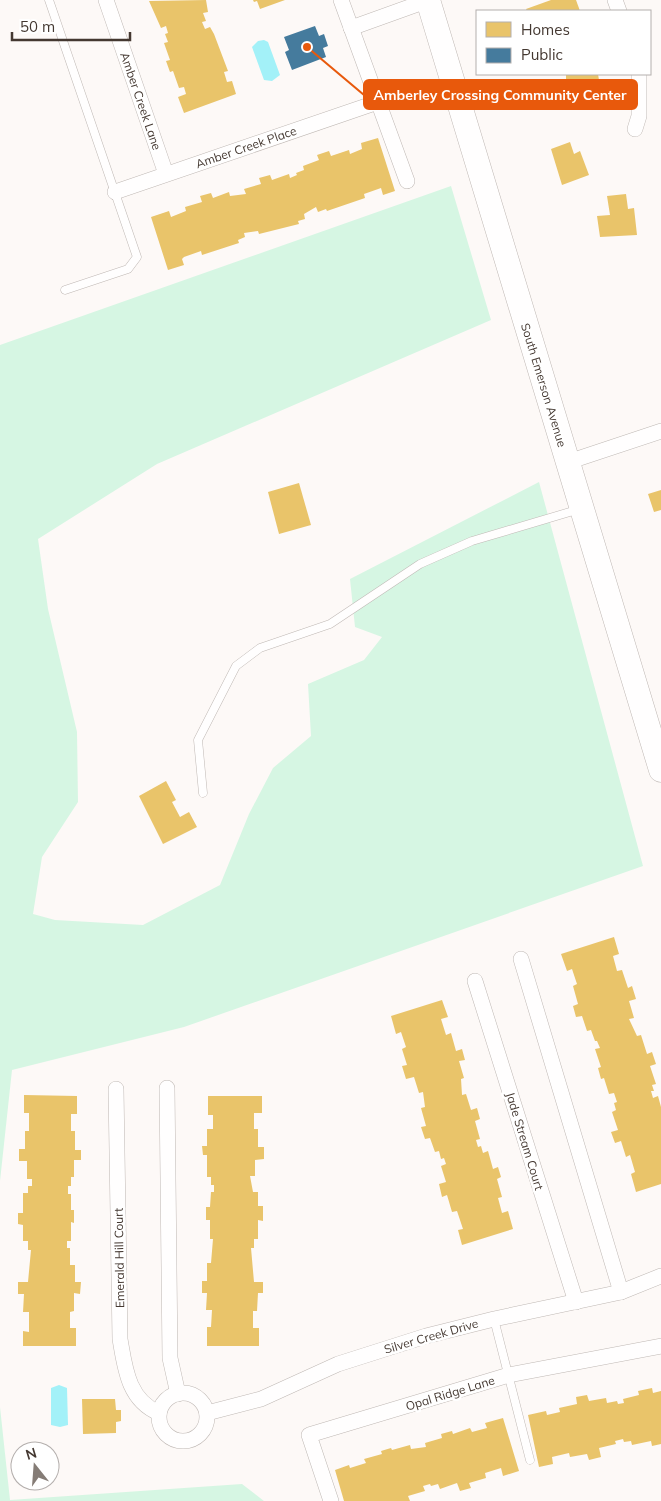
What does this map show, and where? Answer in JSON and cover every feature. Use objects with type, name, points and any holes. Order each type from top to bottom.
[{"type":"main road","name":"South Emerson Avenue","points":[[428,0],[661,770]]},
{"type":"street","name":"Amber Creek Lane","points":[[106,0],[166,174]]},
{"type":"street","points":[[341,0],[407,181]]},
{"type":"street","points":[[351,28],[428,0]]},
{"type":"street","points":[[635,129],[639,116],[639,75]]},
{"type":"street","name":"Amber Creek Place","points":[[115,192],[378,102]]},
{"type":"street","points":[[568,462],[661,431]]},
{"type":"street","points":[[521,959],[621,1292]]},
{"type":"street","name":"Jade Stream Court","points":[[475,981],[576,1302]]},
{"type":"street","points":[[167,1088],[170,1358],[178,1394]]},
{"type":"street","name":"Emerald Hill Court","points":[[116,1089],[120,1339],[127,1378],[138,1398],[150,1409],[159,1413]]},
{"type":"street","name":"Silver Creek Drive","points":[[207,1413],[261,1399],[338,1364],[426,1336],[494,1319],[621,1292],[661,1276]]},
{"type":"street","name":"Opal Ridge Lane","points":[[331,1501],[309,1435],[509,1375],[661,1346]]},
{"type":"street","points":[[178,1394],[193,1395],[200,1399],[207,1413],[205,1428],[200,1435],[186,1441],[178,1441],[165,1434],[158,1421],[159,1413],[165,1400],[178,1394]]},
{"type":"lane","points":[[49,0],[137,257],[128,268],[65,290]]},
{"type":"lane","points":[[203,793],[198,740],[236,666],[260,648],[330,624],[420,564],[472,541],[582,508]]},
{"type":"lane","points":[[494,1319],[530,1460]]},
{"type":"green space","points":[[451,186],[491,320],[157,464],[38,539],[48,609],[77,732],[78,802],[42,857],[33,914],[55,920],[143,925],[220,885],[249,814],[273,768],[311,736],[308,684],[364,660],[382,637],[355,627],[350,579],[539,482],[643,866],[184,1027],[12,1070],[0,1181],[0,345]]},
{"type":"green space","points":[[0,1407],[10,1500],[242,1484],[264,1501],[0,1501]]},
{"type":"water","points":[[264,40],[268,42],[280,75],[272,81],[264,80],[252,47],[258,41]]},
{"type":"water","points":[[59,1385],[67,1388],[68,1425],[60,1427],[51,1425],[51,1388]]},
{"type":"building: Homes","points":[[206,0],[208,12],[203,13],[206,21],[202,22],[205,29],[210,27],[214,34],[228,71],[224,72],[227,82],[232,81],[236,94],[184,113],[178,97],[186,94],[184,87],[179,88],[173,71],[170,72],[166,61],[170,60],[164,43],[168,42],[165,34],[168,33],[166,26],[161,28],[149,1]]},
{"type":"building: Homes","points":[[253,0],[285,0],[260,9],[257,1],[254,2]]},
{"type":"building: Homes","points":[[551,0],[576,0],[580,10],[526,10]]},
{"type":"building: Homes","points":[[566,75],[598,75],[600,86],[588,89],[591,103],[572,107],[569,92],[561,93],[559,82],[566,80]]},
{"type":"building: Homes","points":[[378,138],[395,191],[383,195],[381,188],[364,194],[365,198],[327,211],[326,209],[318,212],[316,207],[304,214],[305,219],[298,221],[299,224],[259,234],[258,231],[244,233],[245,237],[238,240],[239,243],[202,255],[201,251],[184,257],[182,259],[184,265],[168,270],[151,217],[169,211],[171,217],[186,211],[185,207],[202,202],[200,196],[211,193],[213,198],[229,192],[230,196],[246,194],[244,189],[261,184],[259,178],[270,175],[272,180],[289,174],[290,178],[304,170],[303,166],[319,160],[317,155],[329,151],[331,156],[349,150],[350,154],[362,149],[361,143]]},
{"type":"building: Homes","points":[[570,142],[574,154],[580,151],[589,175],[562,185],[551,149]]},
{"type":"building: Homes","points":[[626,194],[628,209],[634,208],[637,235],[600,237],[597,216],[610,215],[607,196]]},
{"type":"building: Homes","points":[[299,483],[311,525],[279,534],[268,492]]},
{"type":"building: Homes","points":[[661,490],[661,510],[654,512],[648,494]]},
{"type":"building: Homes","points":[[166,781],[176,800],[172,802],[180,817],[189,812],[197,827],[163,844],[139,796]]},
{"type":"building: Homes","points":[[614,937],[619,954],[613,956],[617,971],[622,970],[628,988],[632,986],[636,999],[629,1001],[634,1018],[629,1019],[637,1036],[641,1035],[647,1054],[652,1052],[656,1064],[650,1066],[656,1084],[652,1085],[654,1091],[651,1091],[653,1098],[658,1096],[661,1107],[661,1184],[636,1192],[631,1174],[635,1172],[630,1155],[626,1157],[621,1141],[615,1143],[611,1132],[618,1130],[612,1112],[616,1110],[614,1103],[617,1102],[614,1093],[609,1094],[604,1078],[601,1079],[598,1068],[601,1067],[595,1049],[600,1048],[591,1030],[587,1031],[582,1016],[576,1017],[573,1006],[578,1004],[573,986],[577,984],[572,969],[567,971],[561,954]]},
{"type":"building: Homes","points":[[442,1000],[448,1017],[441,1019],[446,1035],[451,1033],[456,1051],[462,1049],[465,1060],[459,1061],[464,1078],[461,1079],[462,1095],[466,1094],[471,1110],[477,1108],[480,1119],[475,1121],[480,1139],[476,1140],[478,1147],[481,1146],[483,1153],[488,1151],[493,1169],[498,1167],[501,1177],[497,1179],[502,1197],[498,1198],[502,1213],[508,1211],[513,1229],[462,1245],[458,1230],[463,1229],[457,1211],[452,1212],[447,1195],[442,1197],[439,1184],[446,1182],[441,1166],[446,1164],[444,1158],[441,1159],[439,1151],[435,1152],[430,1138],[425,1139],[421,1127],[426,1126],[421,1108],[425,1107],[423,1092],[419,1093],[414,1077],[406,1079],[402,1066],[407,1065],[402,1049],[406,1047],[401,1032],[396,1034],[391,1016]]},
{"type":"building: Homes","points":[[24,1095],[77,1096],[77,1114],[71,1114],[71,1131],[75,1131],[75,1150],[81,1150],[81,1160],[74,1160],[74,1177],[71,1177],[71,1186],[68,1186],[68,1194],[71,1194],[71,1210],[74,1210],[74,1223],[71,1222],[71,1241],[67,1241],[67,1248],[70,1248],[70,1265],[75,1265],[75,1282],[81,1282],[80,1294],[74,1293],[74,1311],[70,1312],[70,1328],[76,1328],[76,1346],[23,1346],[23,1331],[29,1332],[29,1312],[23,1312],[24,1294],[18,1294],[18,1282],[28,1282],[31,1250],[28,1250],[28,1241],[23,1241],[23,1225],[18,1224],[18,1213],[23,1213],[23,1193],[28,1193],[28,1186],[32,1186],[32,1179],[27,1179],[27,1161],[19,1161],[19,1149],[25,1149],[25,1131],[29,1131],[29,1113],[24,1113]]},
{"type":"building: Homes","points":[[208,1096],[262,1096],[262,1113],[254,1113],[254,1129],[258,1129],[258,1147],[264,1147],[264,1159],[255,1160],[255,1176],[250,1176],[253,1192],[258,1192],[258,1206],[263,1206],[263,1221],[258,1220],[258,1239],[254,1239],[254,1248],[251,1248],[254,1282],[263,1282],[263,1293],[258,1293],[257,1311],[253,1311],[253,1328],[259,1328],[259,1346],[207,1346],[207,1327],[211,1327],[212,1310],[206,1310],[207,1293],[202,1293],[202,1281],[207,1281],[207,1263],[211,1263],[213,1239],[210,1239],[210,1220],[206,1220],[206,1207],[210,1207],[211,1192],[214,1192],[214,1185],[211,1185],[211,1177],[207,1177],[207,1155],[203,1155],[202,1146],[207,1146],[207,1129],[213,1129],[213,1115],[208,1115]]},
{"type":"building: Homes","points":[[652,1388],[653,1393],[661,1391],[661,1444],[652,1446],[651,1441],[632,1445],[631,1441],[624,1442],[623,1439],[615,1441],[616,1444],[599,1448],[601,1457],[589,1460],[587,1454],[570,1457],[569,1453],[552,1457],[553,1464],[539,1467],[528,1415],[546,1411],[547,1415],[560,1412],[559,1408],[577,1404],[576,1397],[587,1395],[589,1401],[606,1398],[607,1403],[617,1401],[618,1404],[624,1403],[623,1399],[639,1395],[638,1391]]},
{"type":"building: Homes","points":[[82,1399],[115,1399],[116,1410],[121,1410],[121,1421],[116,1422],[116,1433],[83,1434]]},
{"type":"building: Homes","points":[[503,1418],[519,1471],[503,1476],[501,1468],[485,1473],[486,1478],[469,1483],[471,1488],[460,1491],[457,1483],[440,1489],[438,1484],[431,1486],[430,1484],[423,1486],[425,1491],[408,1496],[410,1501],[344,1501],[335,1470],[349,1465],[350,1468],[366,1463],[364,1459],[382,1454],[381,1451],[391,1448],[392,1450],[410,1445],[411,1449],[426,1447],[425,1443],[442,1438],[441,1434],[452,1431],[453,1434],[470,1428],[472,1432],[487,1428],[485,1423]]},
{"type":"building: Public","points":[[315,26],[319,36],[324,34],[328,46],[323,48],[326,57],[292,70],[285,52],[289,50],[284,37]]},
{"type":"place","name":"Amberley Crossing Community Center","points":[[307,47]]}]
